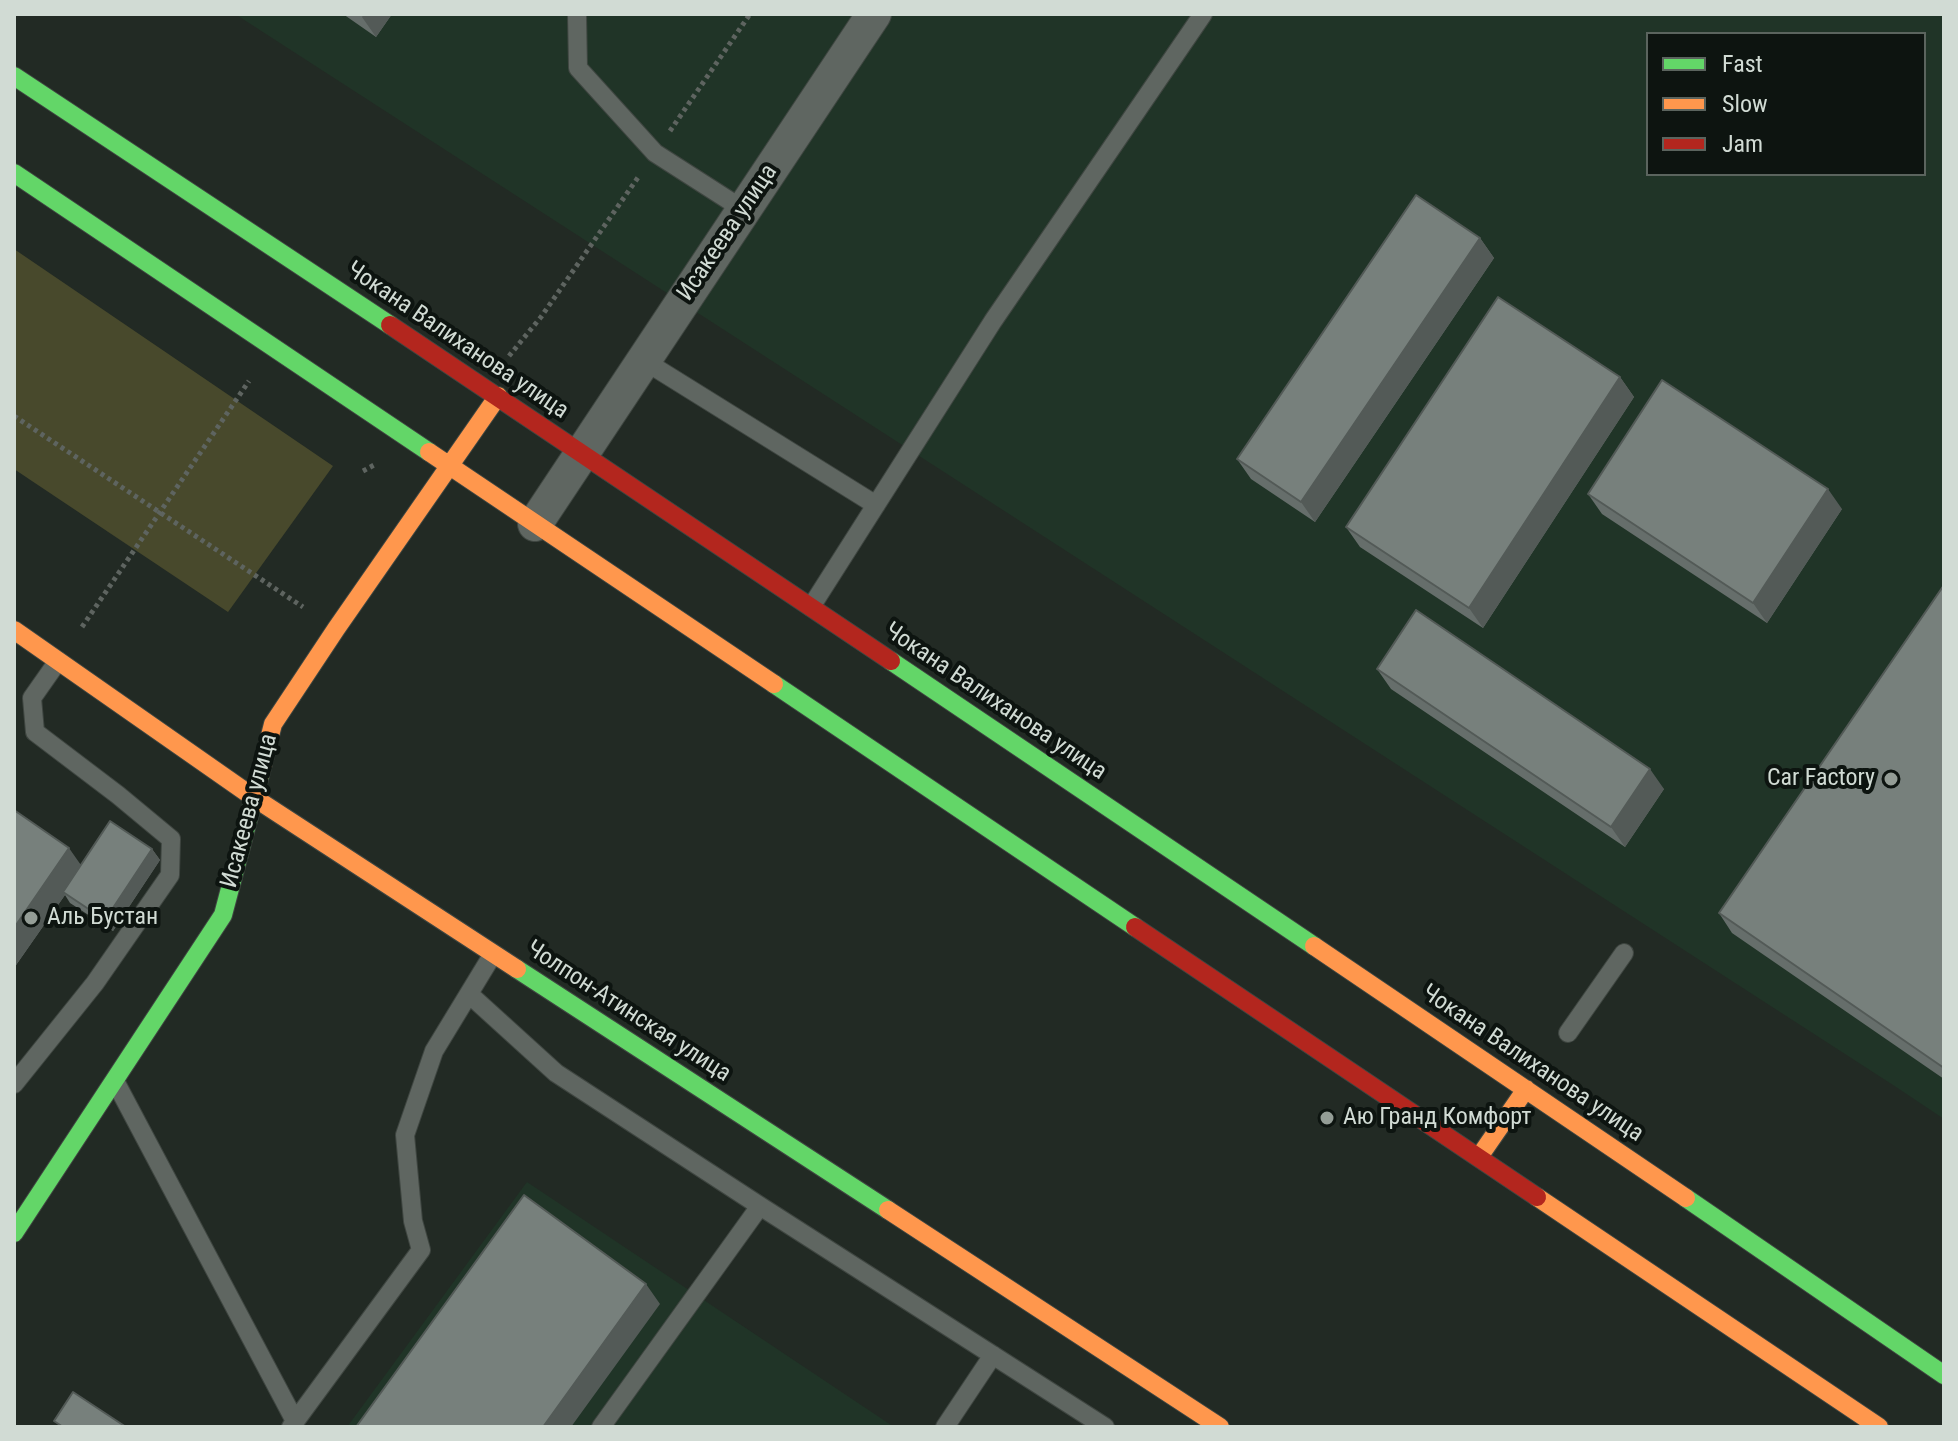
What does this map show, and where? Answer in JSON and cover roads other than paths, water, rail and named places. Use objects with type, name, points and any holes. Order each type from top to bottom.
[{"type":"main road","name":"Чокана Валиханова улица","points":[[14,76],[581,452],[1526,1089],[1944,1375]]},
{"type":"main road","points":[[14,173],[1879,1427]]},
{"type":"main road","name":"Исакеева улица","points":[[14,1233],[223,915],[273,724],[448,465],[490,391]]},
{"type":"main road","name":"Чолпон-Атинская улица","points":[[14,630],[253,797],[1220,1427]]},
{"type":"main road","points":[[1479,1157],[1526,1089]]},
{"type":"street","name":"Исакеева улица","points":[[535,524],[874,14]]},
{"type":"lane","points":[[577,14],[578,68],[655,153],[744,210]]},
{"type":"lane","points":[[811,607],[993,321],[1203,14]]},
{"type":"lane","points":[[643,360],[876,505]]},
{"type":"lane","points":[[14,1084],[95,983],[170,875],[171,839],[35,732],[32,698],[58,661]]},
{"type":"lane","points":[[1568,1033],[1624,953]]},
{"type":"lane","points":[[114,1080],[293,1424],[421,1250],[413,1221],[405,1135],[434,1051],[493,954]]},
{"type":"lane","points":[[469,994],[556,1073],[1105,1427]]},
{"type":"lane","points":[[601,1427],[760,1206]]},
{"type":"lane","points":[[945,1427],[993,1355]]},
{"type":"place","name":"Car Factory","points":[[1891,779]]},
{"type":"place","name":"Аль Бустан","points":[[31,918]]},
{"type":"place","name":"Аю Гранд Комфорт","points":[[1327,1118]]}]
